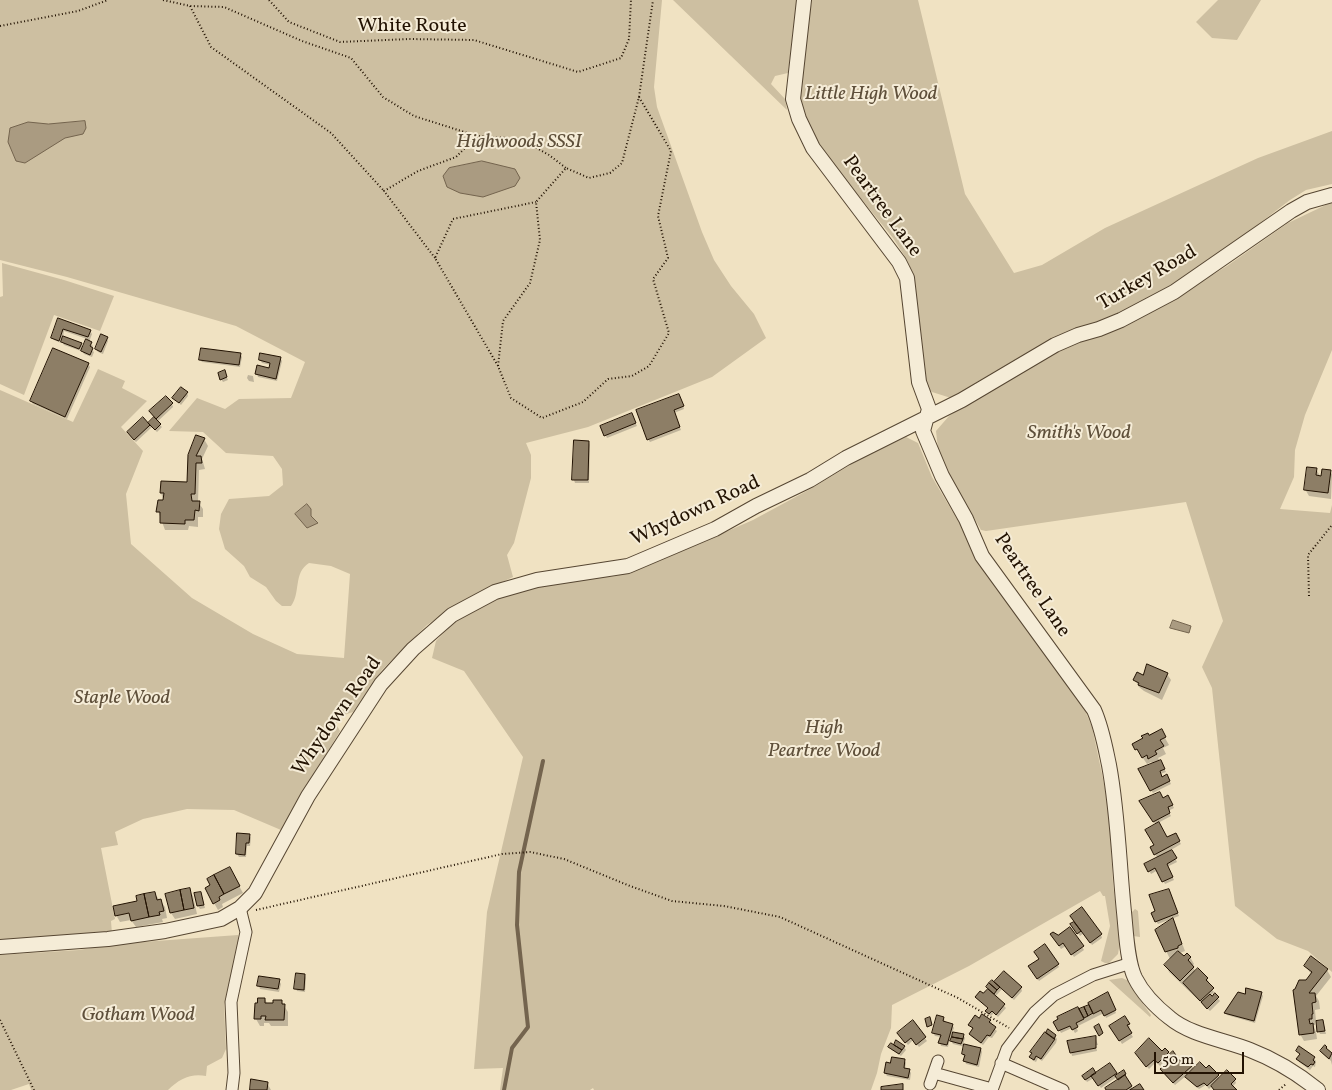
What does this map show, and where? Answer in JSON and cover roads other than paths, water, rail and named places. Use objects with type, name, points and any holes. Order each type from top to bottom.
[{"type":"street","name":"Peartree Lane","points":[[804,0],[793,99],[799,119],[813,148],[899,262],[907,278],[919,382],[929,409],[923,431],[942,476],[966,519],[982,556],[1094,710],[1101,725],[1113,787],[1123,907],[1131,963],[1135,977],[1145,994],[1171,1019],[1182,1026],[1276,1061],[1318,1090]]},
{"type":"street","name":"Turkey Road","points":[[926,418],[962,400],[1055,345],[1121,320],[1174,292],[1291,211],[1322,196],[1332,195]]},
{"type":"street","name":"Whydown Road","points":[[0,947],[90,941],[165,931],[221,918],[240,908],[255,893],[308,796],[381,684],[413,649],[452,614],[495,592],[537,580],[628,566],[715,529],[756,506],[810,480],[846,458],[926,418]]},
{"type":"street","points":[[232,1090],[234,1073],[230,1002],[246,932],[240,908]]},
{"type":"street","points":[[938,1061],[932,1078],[992,1090],[1007,1049],[1017,1033],[1035,1012],[1054,996],[1093,975],[1131,963]]},
{"type":"street","points":[[1001,1063],[1062,1090]]},
{"type":"waterway","points":[[504,1090],[512,1048],[528,1027],[517,925],[519,872],[543,761]]},
{"type":"park label","name":"Little High Wood","points":[[871,95]]},
{"type":"park label","name":"Highwoods SSSI","points":[[519,143]]},
{"type":"park label","name":"Smith's Wood","points":[[1079,434]]},
{"type":"park label","name":"Staple Wood","points":[[122,699]]},
{"type":"park label","name":"High Peartree Wood","points":[[824,740]]},
{"type":"park label","name":"Gotham Wood","points":[[138,1016]]}]
